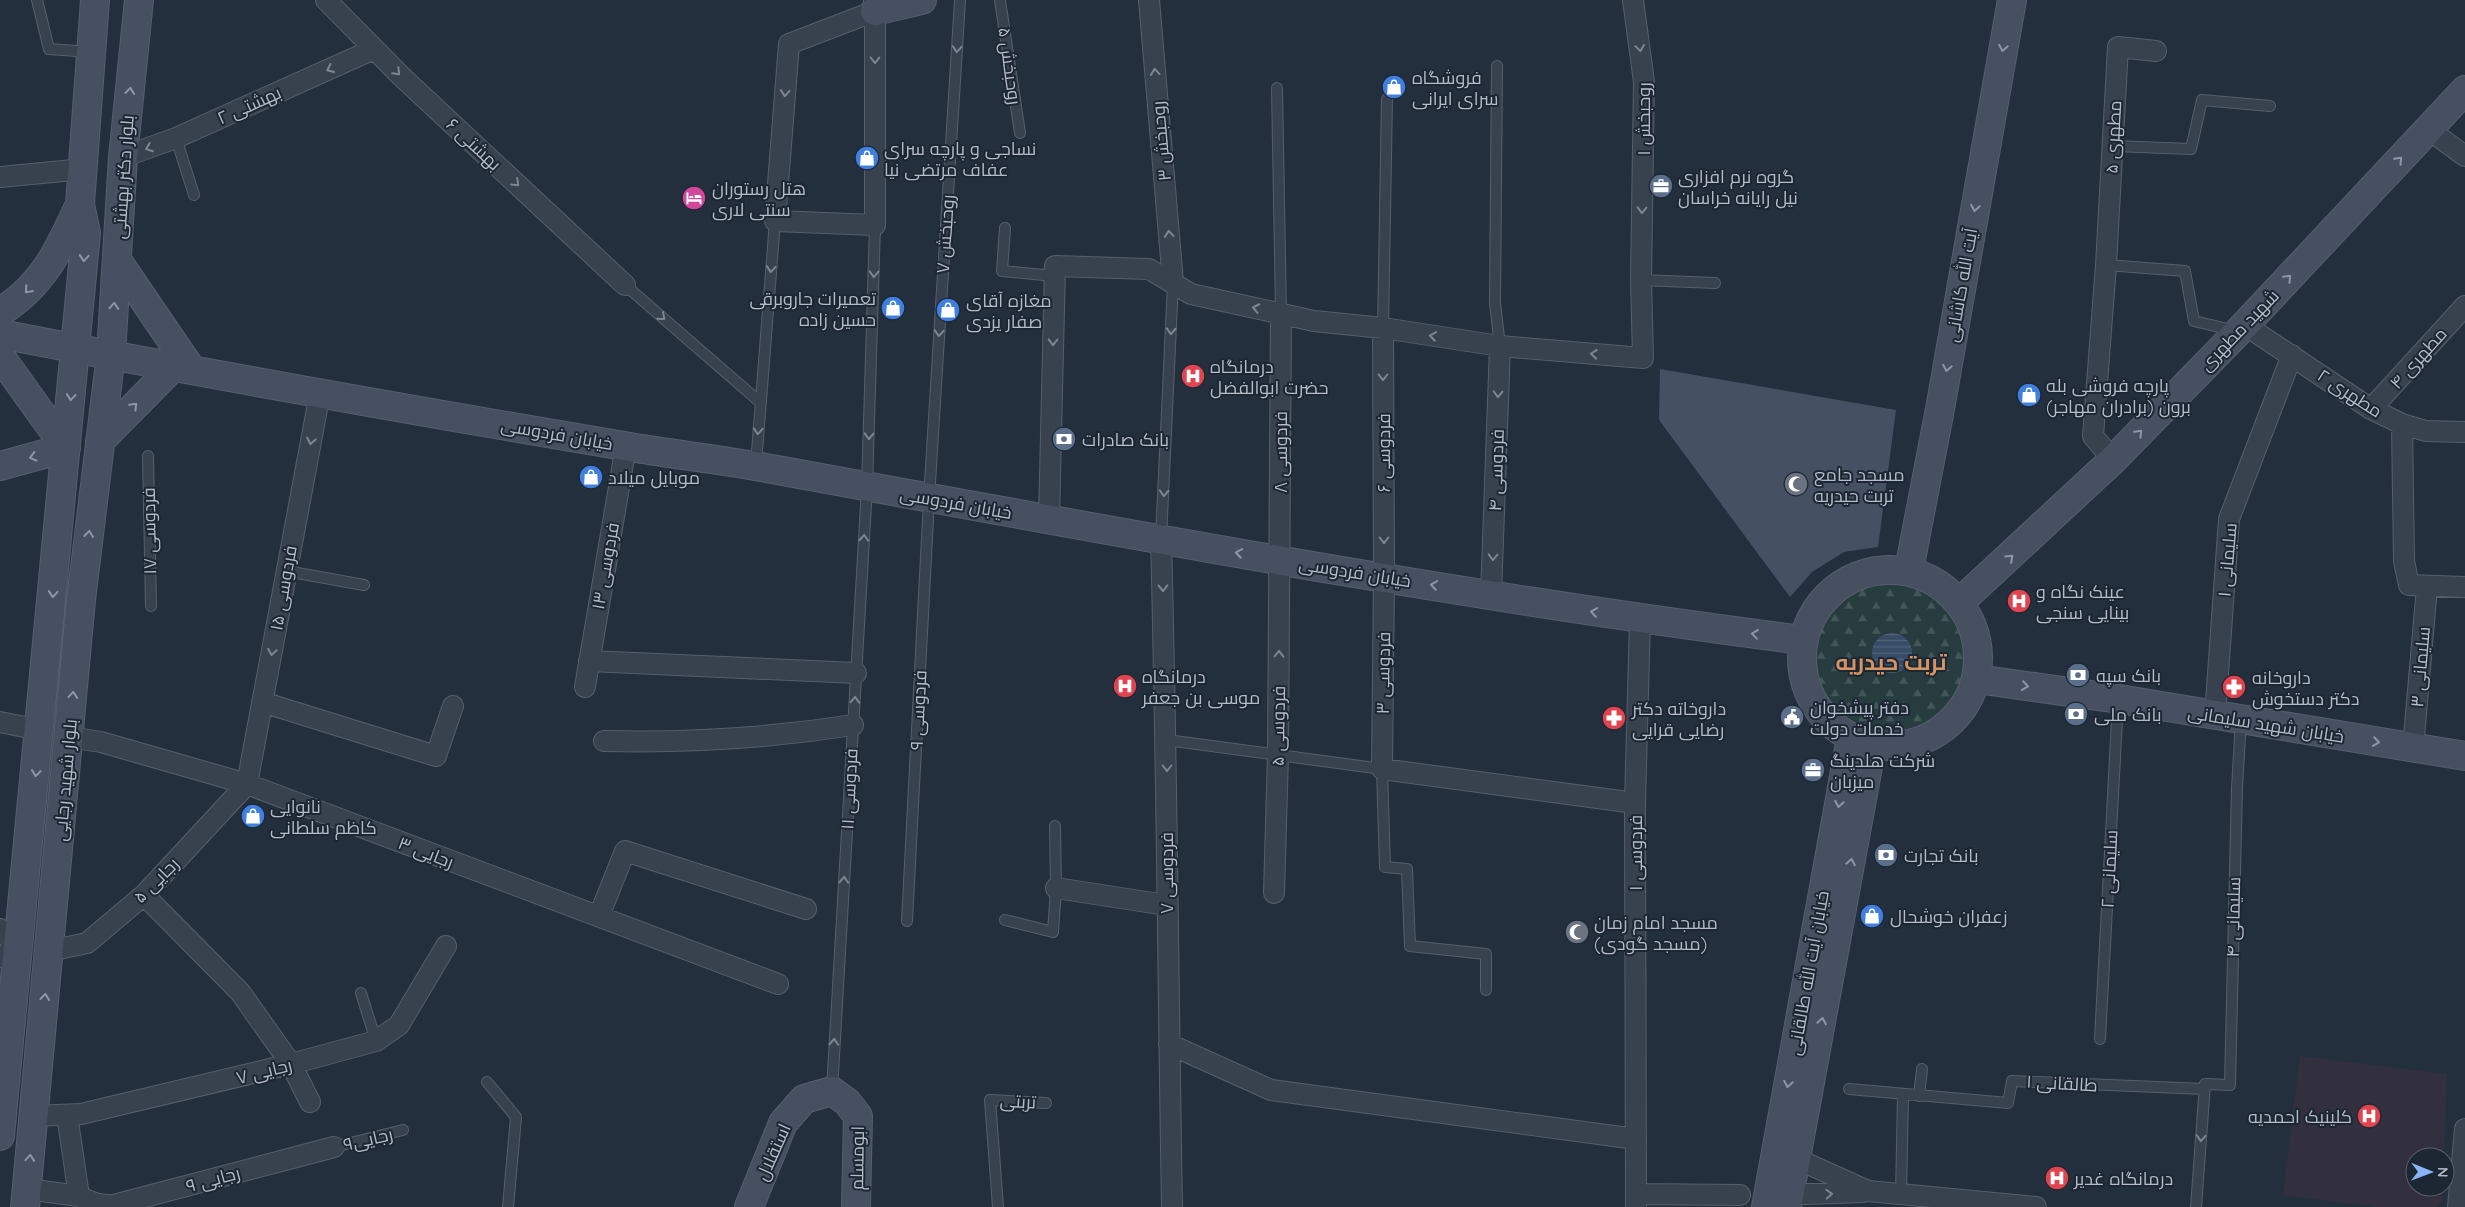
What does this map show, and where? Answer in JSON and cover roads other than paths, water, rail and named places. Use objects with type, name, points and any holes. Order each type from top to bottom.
[{"type":"main road","name":"بلوار دکتر بهشتی","points":[[75,348],[86,233],[80,204],[95,0]]},
{"type":"main road","name":"بلوار دکتر بهشتی","points":[[111,354],[123,158],[139,0]]},
{"type":"main road","points":[[874,6],[922,0]]},
{"type":"main road","name":"آیت الله کاشانی","points":[[1908,570],[1918,530],[2012,0]]},
{"type":"main road","name":"شهید مطهری","points":[[1960,602],[1986,581],[2113,460],[2242,328],[2465,90]]},
{"type":"main road","points":[[84,161],[108,167],[117,164],[123,158]]},
{"type":"main road","points":[[0,312],[18,301],[54,259],[80,204]]},
{"type":"main road","points":[[100,441],[183,368],[117,260]]},
{"type":"main road","points":[[0,334],[75,348]]},
{"type":"main road","name":"خیابان فردوسی","points":[[75,348],[320,393],[626,446],[756,466],[1161,540],[1640,619],[1803,640]]},
{"type":"main road","name":"بلوار شهید رجایی","points":[[0,1136],[9,953],[22,913],[75,348]]},
{"type":"main road","name":"بلوار شهید رجایی","points":[[26,1198],[81,600],[111,354]]},
{"type":"main road","points":[[0,356],[66,448],[0,466]]},
{"type":"main road","points":[[1918,530],[1929,559],[1939,569],[1955,575],[1980,577],[1986,581]]},
{"type":"main road","points":[[1908,570],[1928,577],[1946,588],[1960,602],[1974,626],[1979,652],[1977,679],[1963,710],[1939,732],[1909,745],[1862,742],[1831,724],[1812,700],[1802,670],[1803,640],[1814,612],[1828,594],[1845,581],[1865,572],[1908,570]]},
{"type":"main road","name":"خیابان شهید سلیمانی","points":[[1977,679],[2118,699],[2465,756]]},
{"type":"main road","name":"خیابان آیت الله طالقانی","points":[[1778,1201],[1797,1159],[1862,742]]},
{"type":"main road","name":"خیابان آیت الله طالقانی","points":[[1778,1201],[1862,742]]},
{"type":"main road","points":[[22,913],[52,916]]},
{"type":"main road","name":"استقلال","points":[[749,1207],[783,1123],[804,1100],[832,1091]]},
{"type":"main road","name":"ابومسلم","points":[[832,1091],[847,1102],[858,1116],[856,1207]]},
{"type":"street","name":"بهشتی ۶","points":[[326,0],[374,49],[625,285]]},
{"type":"street","name":"روحبخش ۳","points":[[1149,0],[1174,282]]},
{"type":"street","name":"روحبخش ۱","points":[[1500,346],[1643,358],[1641,280],[1644,82],[1633,0]]},
{"type":"street","points":[[874,6],[875,225],[775,221],[789,44],[874,6]]},
{"type":"street","name":"مطهری ۵","points":[[2113,460],[2093,436],[2106,265],[2118,47],[2156,51]]},
{"type":"street","name":"بهشتی ۲","points":[[123,158],[176,138],[374,49]]},
{"type":"street","points":[[2428,129],[2465,156]]},
{"type":"street","points":[[0,177],[84,161]]},
{"type":"street","points":[[1049,520],[1055,266],[1149,269],[1174,282],[1191,294],[1314,321],[1383,328],[1500,346]]},
{"type":"street","name":"مطهری ۴","points":[[2371,409],[2465,306]]},
{"type":"street","name":"فردوسی ۸","points":[[1280,313],[1280,560]]},
{"type":"street","name":"فردوسی ۶","points":[[1383,328],[1384,577]]},
{"type":"street","name":"مطهری ۲","points":[[2242,328],[2292,355],[2371,409],[2402,424],[2426,431],[2465,432]]},
{"type":"street","name":"فردوسی ۴","points":[[1492,595],[1500,346]]},
{"type":"street","name":"سلیمانی ۱","points":[[2215,716],[2229,519],[2292,355]]},
{"type":"street","name":"فردوسی ۱۵","points":[[247,784],[320,393]]},
{"type":"street","points":[[2402,424],[2404,561],[2408,585],[2465,586]]},
{"type":"street","name":"فردوسی ۱۳","points":[[585,687],[626,446]]},
{"type":"street","name":"فردوسی ۷","points":[[1161,540],[1167,740],[1166,905],[1172,1207]]},
{"type":"street","name":"فردوسی ۵","points":[[1274,893],[1278,755],[1280,560]]},
{"type":"street","name":"فردوسی ۳","points":[[1382,769],[1384,577]]},
{"type":"street","name":"سلیمانی ۳","points":[[2413,748],[2427,586]]},
{"type":"street","name":"فردوسی ۱","points":[[1636,1201],[1635,803],[1640,619]]},
{"type":"street","points":[[589,661],[856,673]]},
{"type":"street","points":[[262,702],[436,756],[453,706]]},
{"type":"street","points":[[0,722],[40,730]]},
{"type":"street","points":[[604,741],[640,742],[792,734],[853,725]]},
{"type":"street","name":"رجایی ۳","points":[[69,737],[101,742],[247,784],[778,984]]},
{"type":"street","points":[[1382,769],[1635,803]]},
{"type":"street","name":"رجایی ۵","points":[[49,951],[87,944],[144,895],[247,784]]},
{"type":"street","points":[[599,916],[625,851],[806,909]]},
{"type":"street","points":[[1056,888],[1166,905]]},
{"type":"street","points":[[144,895],[240,992],[291,1064],[310,1102]]},
{"type":"street","points":[[0,929],[9,953]]},
{"type":"street","name":"رجایی ۷","points":[[33,1116],[81,1114],[291,1064],[376,1041],[399,1025],[446,946]]},
{"type":"street","points":[[1169,1044],[1271,1090],[1636,1139]]},
{"type":"street","points":[[26,1198],[87,1202],[68,1114]]},
{"type":"street","points":[[2458,1207],[2465,1129]]},
{"type":"street","name":"رجایی ۹","points":[[87,1202],[114,1205],[334,1147]]},
{"type":"street","points":[[1797,1159],[1868,1191]]},
{"type":"street","points":[[1778,1201],[1868,1191],[2036,1207]]},
{"type":"street","points":[[1636,1201],[1740,1195]]},
{"type":"lane","points":[[37,0],[49,49],[92,52]]},
{"type":"lane","name":"روحبخش ۷","points":[[929,499],[960,0]]},
{"type":"lane","name":"روحبخش ۵","points":[[1000,0],[1020,133]]},
{"type":"lane","points":[[1498,66],[1495,303],[1500,346]]},
{"type":"lane","points":[[1277,88],[1280,313]]},
{"type":"lane","points":[[1383,328],[1387,99]]},
{"type":"lane","points":[[2113,146],[2191,149],[2202,100],[2270,106]]},
{"type":"lane","points":[[176,138],[194,195]]},
{"type":"lane","points":[[756,466],[775,221]]},
{"type":"lane","name":"فردوسی ۱۱","points":[[832,1091],[867,487],[875,225]]},
{"type":"lane","points":[[1004,228],[1002,271],[1054,276]]},
{"type":"lane","points":[[2106,265],[2185,271],[2194,321],[2242,328]]},
{"type":"lane","points":[[1641,280],[1715,283]]},
{"type":"lane","points":[[1161,540],[1174,282]]},
{"type":"lane","points":[[625,285],[761,403]]},
{"type":"lane","name":"فردوسی ۱۷","points":[[148,456],[151,606]]},
{"type":"lane","name":"فردوسی ۹","points":[[907,921],[929,499]]},
{"type":"lane","points":[[286,571],[364,585]]},
{"type":"lane","name":"سلیمانی ۲","points":[[2100,1039],[2118,699]]},
{"type":"lane","name":"سلیمانی ۴","points":[[2204,1090],[2204,1084],[2230,1084],[2236,788],[2241,720]]},
{"type":"lane","points":[[1167,740],[1382,769],[1385,867],[1407,869],[1410,946],[1486,954],[1486,990]]},
{"type":"lane","points":[[1006,920],[1053,932],[1056,888],[1055,826]]},
{"type":"lane","points":[[361,993],[376,1041]]},
{"type":"lane","points":[[1919,1096],[1922,1069]]},
{"type":"lane","name":"طالقانی ۱","points":[[1850,1089],[2008,1103],[2012,1081],[2204,1090]]},
{"type":"lane","points":[[487,1082],[516,1117],[508,1207]]},
{"type":"lane","points":[[2196,1207],[2204,1090]]},
{"type":"lane","points":[[1900,1194],[1903,1095]]},
{"type":"lane","name":"تربتی","points":[[998,1207],[990,1100],[1046,1103]]},
{"type":"lane","name":"رجایی۹","points":[[334,1147],[403,1130]]},
{"type":"water","points":[[1896,633],[1903,636],[1909,642],[1912,653],[1911,661],[1903,670],[1896,673],[1888,673],[1881,670],[1873,661],[1872,649],[1875,642],[1884,634]]},
{"type":"place","name":"فروشگاه سرای ایرانی","points":[[1394,87]]},
{"type":"place","name":"نساجی و پارچه سرای عفاف مرتضی نیا","points":[[867,158]]},
{"type":"place","name":"گروه نرم افزاری نیل رایانه خراسان","points":[[1661,186]]},
{"type":"place","name":"هتل رستوران سنتی لاری","points":[[694,198]]},
{"type":"place","name":"تعمیرات جاروبرقی حسین زاده","points":[[893,308]]},
{"type":"place","name":"مغازه آقای صفار یزدی","points":[[948,310]]},
{"type":"place","name":"درمانگاه حضرت ابوالفضل","points":[[1193,376]]},
{"type":"place","name":"پارچه فروشی بله برون (برادران مهاجر)","points":[[2029,395]]},
{"type":"place","name":"بانک صادرات","points":[[1064,439]]},
{"type":"place","name":"موبایل میلاد","points":[[591,477]]},
{"type":"place","name":"مسجد جامع تربت حیدریه","points":[[1796,484]]},
{"type":"place","name":"عینک نگاه و بینایی سنجی","points":[[2019,601]]},
{"type":"place","name":"بانک سپه","points":[[2078,675]]},
{"type":"place","name":"درمانگاه موسی بن جعفر","points":[[1125,686]]},
{"type":"place","name":"داروخانه دکتر دستخوش","points":[[2234,687]]},
{"type":"place","name":"بانک ملی","points":[[2076,714]]},
{"type":"place","name":"دفتر پیشخوان خدمات دولت","points":[[1792,717]]},
{"type":"place","name":"داروخاته دکتر رضایی قرایی","points":[[1614,718]]},
{"type":"place","name":"شرکت هلدینگ میزبان","points":[[1813,770]]},
{"type":"place","name":"نانوایی کاظم سلطانی","points":[[253,816]]},
{"type":"place","name":"بانک تجارت","points":[[1886,855]]},
{"type":"place","name":"زعفران خوشحال","points":[[1872,916]]},
{"type":"place","name":"مسجد امام زمان (مسجد گودی)","points":[[1577,932]]},
{"type":"place","name":"کلینیک احمدیه","points":[[2369,1116]]},
{"type":"place","name":"درمانگاه غدیر","points":[[2057,1178]]},
{"type":"district","name":"تربت حیدریه","points":[[1891,662]]}]
